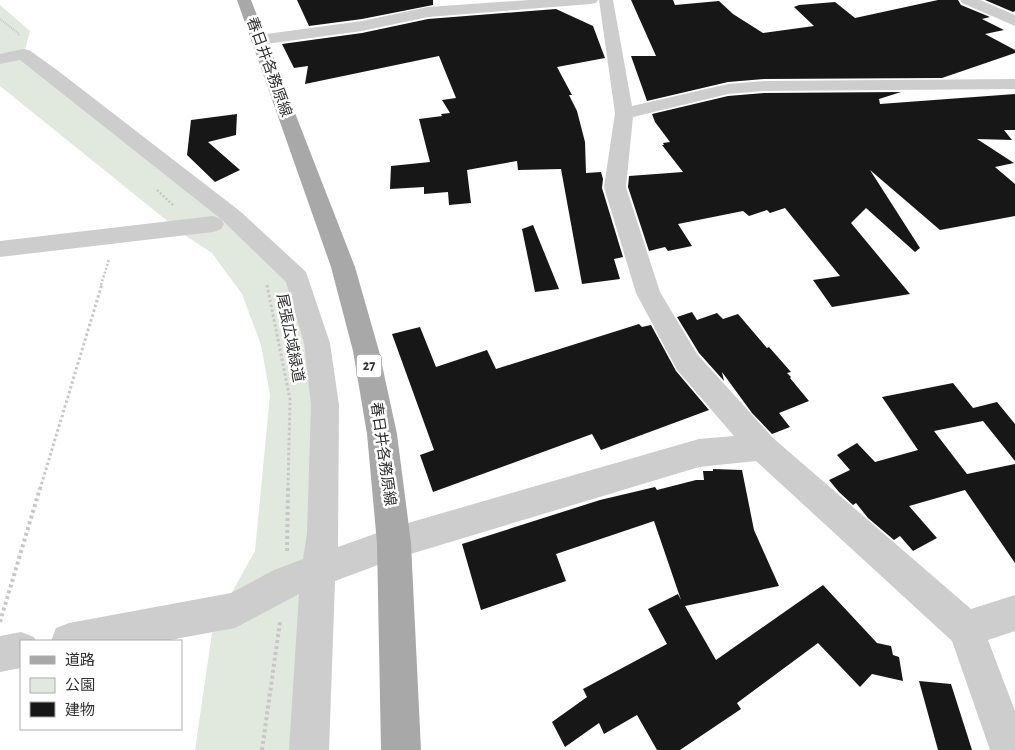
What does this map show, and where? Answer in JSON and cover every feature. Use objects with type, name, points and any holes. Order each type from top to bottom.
[{"type":"main road","name":"春日井各務原線","points":[[244,0],[343,267],[366,351],[382,434],[394,543],[401,750]]},
{"type":"street","points":[[259,40],[362,26],[428,12],[591,0]]},
{"type":"street","points":[[606,0],[624,113],[615,187],[648,293],[687,362],[762,447],[966,629],[1010,750]]},
{"type":"street","points":[[967,0],[1015,21]]},
{"type":"street","points":[[0,59],[23,54],[51,74],[233,217],[297,278],[317,343],[325,405],[323,533],[302,576],[309,750]]},
{"type":"street","points":[[624,113],[728,89],[764,86],[1015,84]]},
{"type":"street","points":[[0,249],[213,224]]},
{"type":"street","points":[[74,640],[235,610],[302,576],[394,543],[699,453],[762,447]]},
{"type":"street","points":[[966,629],[1015,613]]},
{"type":"street","points":[[0,654],[20,650]]},
{"type":"path","points":[[150,183],[178,210],[213,224]]},
{"type":"path","points":[[0,622],[116,235]]},
{"type":"path","name":"尾張広域緑道","points":[[262,750],[302,576],[290,399],[267,284]]},
{"type":"green space","points":[[0,5],[30,31],[23,58],[220,214],[278,269],[290,286],[298,305],[315,406],[298,750],[195,750],[213,626],[255,551],[270,395],[261,345],[242,294],[212,253],[186,236],[0,86]]},
{"type":"building","points":[[297,0],[433,0],[433,5],[362,19],[309,26]]},
{"type":"building","points":[[631,0],[673,0],[675,5],[719,1],[733,14],[763,33],[814,26],[794,7],[799,5],[835,2],[855,18],[938,0],[958,0],[961,5],[990,17],[982,19],[1004,30],[985,34],[1015,50],[1015,53],[942,78],[764,79],[728,82],[647,101],[631,56],[656,56]]},
{"type":"building","points":[[985,0],[1015,0],[1015,11],[1013,12]]},
{"type":"building","points":[[556,9],[593,26],[605,58],[557,67],[572,95],[569,95],[577,111],[585,142],[586,173],[601,172],[603,179],[602,188],[623,257],[614,259],[620,279],[582,284],[561,169],[518,170],[517,161],[467,170],[471,203],[449,205],[448,192],[424,194],[424,187],[390,189],[391,166],[430,162],[419,119],[450,113],[442,100],[456,98],[439,56],[305,84],[308,66],[294,68],[282,44],[362,33],[428,19]]},
{"type":"building","points":[[901,92],[879,99],[880,104],[1015,94],[1015,130],[1004,130],[1012,140],[977,139],[1014,163],[995,167],[1015,184],[1015,216],[940,230],[870,170],[920,248],[915,252],[866,208],[851,223],[910,294],[832,307],[813,280],[840,276],[785,208],[770,213],[767,210],[749,216],[743,211],[678,224],[692,246],[668,251],[665,247],[649,251],[628,187],[629,176],[683,172],[662,145],[664,145],[663,143],[670,142],[655,122],[652,114],[728,96],[764,93]]},
{"type":"building","points":[[237,114],[236,135],[208,142],[240,170],[215,182],[187,155],[191,120]]},
{"type":"building","points":[[533,225],[559,289],[535,292],[522,229]]},
{"type":"building","points":[[692,312],[697,320],[717,313],[723,319],[738,314],[767,348],[769,347],[791,372],[787,373],[809,401],[779,413],[790,427],[772,434],[752,413],[722,372],[724,381],[699,353],[677,317]]},
{"type":"building","points":[[639,324],[642,327],[651,325],[676,371],[709,410],[601,450],[592,434],[433,492],[420,455],[434,450],[392,334],[420,327],[436,367],[487,350],[496,369]]},
{"type":"building","points":[[953,383],[973,408],[997,402],[1015,424],[1015,461],[983,421],[934,431],[967,474],[1015,464],[1015,563],[965,490],[909,506],[937,538],[913,551],[900,536],[894,540],[868,518],[856,503],[853,505],[829,480],[850,470],[837,455],[857,443],[875,462],[918,450],[882,397]]},
{"type":"building","points":[[713,469],[742,470],[754,530],[779,586],[685,606],[716,660],[823,585],[877,643],[891,646],[893,655],[899,657],[903,681],[872,674],[860,687],[818,643],[737,703],[741,709],[680,750],[657,750],[637,715],[604,734],[599,723],[565,747],[552,722],[587,697],[583,689],[667,644],[648,609],[678,594],[681,600],[654,521],[556,554],[566,581],[481,610],[462,544],[600,500],[655,487],[657,490],[696,480],[704,480],[703,471],[713,471]]},
{"type":"building","points":[[919,681],[951,684],[972,750],[938,750]]}]
